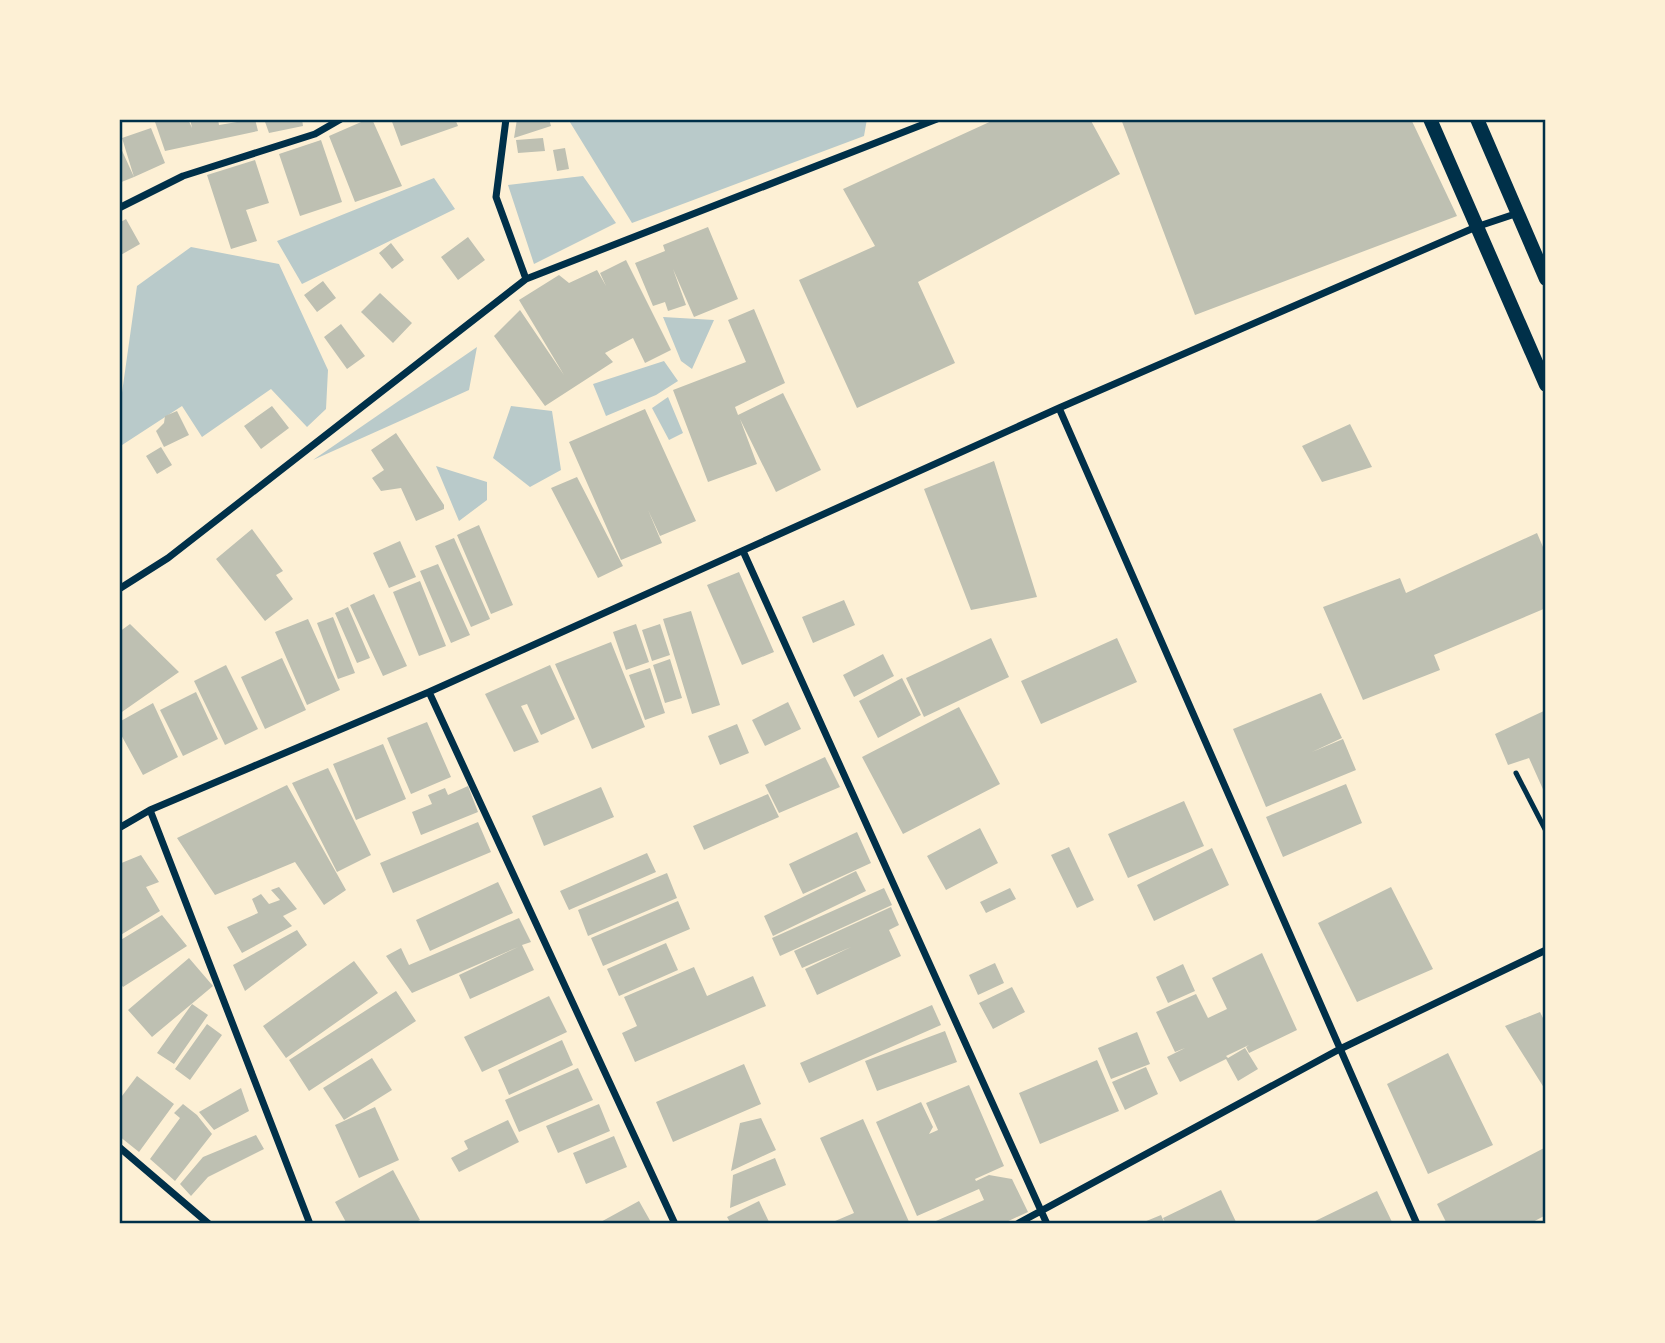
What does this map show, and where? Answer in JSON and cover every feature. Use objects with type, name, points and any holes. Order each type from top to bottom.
[{"type":"main road","points":[[1430,119],[1546,385]]},
{"type":"main road","points":[[1477,119],[1546,279]]},
{"type":"street","points":[[119,208],[183,176],[315,134],[341,119]]},
{"type":"street","points":[[506,119],[496,197],[526,279]]},
{"type":"street","points":[[119,589],[167,558],[526,279],[937,119]]},
{"type":"street","points":[[119,828],[150,810],[429,692],[1059,408],[1476,227],[1518,213]]},
{"type":"street","points":[[1059,408],[1338,1050],[1417,1224]]},
{"type":"street","points":[[743,551],[1047,1224]]},
{"type":"street","points":[[429,692],[675,1224]]},
{"type":"street","points":[[150,810],[310,1224]]},
{"type":"street","points":[[1017,1224],[1338,1050],[1546,950]]},
{"type":"street","points":[[119,1147],[209,1224]]},
{"type":"lane","points":[[1516,772],[1546,831]]},
{"type":"shaded area","points":[[568,119],[867,119],[864,136],[632,223]]},
{"type":"shaded area","points":[[583,176],[616,223],[534,264],[508,185]]},
{"type":"shaded area","points":[[434,178],[455,209],[302,284],[277,241]]},
{"type":"shaded area","points":[[191,247],[279,264],[328,370],[326,409],[307,427],[271,389],[202,437],[182,406],[119,447],[119,414],[137,286]]},
{"type":"shaded area","points":[[663,317],[714,320],[692,369],[681,361]]},
{"type":"shaded area","points":[[477,347],[469,390],[313,460]]},
{"type":"shaded area","points":[[664,361],[678,381],[656,395],[606,416],[593,384]]},
{"type":"shaded area","points":[[668,397],[683,433],[669,440],[652,408]]},
{"type":"shaded area","points":[[511,406],[552,411],[561,470],[530,487],[493,458]]},
{"type":"shaded area","points":[[436,466],[487,482],[487,500],[459,521]]},
{"type":"building","points":[[154,119],[188,119],[192,128],[190,119],[218,119],[219,125],[255,119],[258,131],[165,151]]},
{"type":"building","points":[[264,119],[302,119],[303,126],[269,133]]},
{"type":"building","points":[[372,119],[402,186],[355,202],[329,136]]},
{"type":"building","points":[[391,119],[455,119],[458,126],[401,146]]},
{"type":"building","points":[[517,119],[549,119],[551,126],[514,138]]},
{"type":"building","points":[[996,119],[1090,119],[1120,174],[918,282],[955,363],[857,408],[799,280],[875,246],[843,189]]},
{"type":"building","points":[[1121,119],[1411,119],[1457,216],[1195,315]]},
{"type":"building","points":[[151,128],[165,163],[134,177],[122,138]]},
{"type":"building","points":[[543,138],[545,151],[518,153],[516,140]]},
{"type":"building","points":[[321,140],[342,202],[300,216],[279,154]]},
{"type":"building","points":[[119,144],[134,177],[119,183]]},
{"type":"building","points":[[565,148],[569,169],[557,171],[553,150]]},
{"type":"building","points":[[255,160],[269,203],[246,210],[257,241],[231,249],[207,175]]},
{"type":"building","points":[[126,219],[140,244],[119,256],[119,223]]},
{"type":"building","points":[[708,227],[738,299],[694,317],[673,269],[686,305],[668,311],[665,302],[653,306],[635,263],[665,251],[663,245]]},
{"type":"building","points":[[468,237],[485,260],[458,280],[441,257]]},
{"type":"building","points":[[391,243],[404,260],[392,269],[379,253]]},
{"type":"building","points":[[626,260],[671,350],[645,363],[633,338],[605,353],[613,362],[545,406],[494,336],[520,310],[564,375],[519,300],[559,275],[569,283],[597,270],[606,286],[600,273]]},
{"type":"building","points":[[323,281],[336,298],[317,312],[304,295]]},
{"type":"building","points":[[380,293],[412,323],[393,343],[361,312]]},
{"type":"building","points":[[754,309],[785,383],[735,407],[738,415],[783,393],[821,470],[776,492],[740,419],[757,464],[708,482],[673,390],[746,362],[728,320]]},
{"type":"building","points":[[341,324],[365,356],[347,369],[324,337]]},
{"type":"building","points":[[272,406],[289,428],[261,449],[244,426]]},
{"type":"building","points":[[645,409],[696,521],[660,536],[648,510],[662,543],[621,560],[569,442]]},
{"type":"building","points":[[177,411],[189,435],[164,447],[156,431],[164,423],[165,416]]},
{"type":"building","points":[[1350,424],[1372,467],[1322,482],[1302,446]]},
{"type":"building","points":[[396,433],[444,505],[444,509],[416,521],[401,488],[381,491],[372,478],[384,470],[371,450]]},
{"type":"building","points":[[161,447],[172,465],[157,474],[146,456]]},
{"type":"building","points":[[994,461],[1037,597],[971,610],[924,489]]},
{"type":"building","points":[[577,477],[623,566],[598,578],[551,488]]},
{"type":"building","points":[[479,525],[513,605],[491,614],[457,535]]},
{"type":"building","points":[[252,529],[283,571],[276,575],[293,599],[265,621],[216,559]]},
{"type":"building","points":[[1537,533],[1546,554],[1546,608],[1434,655],[1440,670],[1363,700],[1323,607],[1400,578],[1406,593]]},
{"type":"building","points":[[454,538],[490,619],[471,627],[435,546]]},
{"type":"building","points":[[400,541],[416,577],[389,588],[373,553]]},
{"type":"building","points":[[438,564],[470,635],[451,643],[420,571]]},
{"type":"building","points":[[739,572],[774,652],[742,665],[707,585]]},
{"type":"building","points":[[420,581],[446,646],[419,656],[393,592]]},
{"type":"building","points":[[374,594],[407,666],[383,676],[350,605]]},
{"type":"building","points":[[844,600],[855,625],[813,643],[802,617]]},
{"type":"building","points":[[348,607],[370,658],[357,663],[335,613]]},
{"type":"building","points":[[691,611],[720,705],[692,714],[663,619]]},
{"type":"building","points":[[333,617],[355,673],[338,679],[317,623]]},
{"type":"building","points":[[308,619],[340,690],[307,705],[275,632]]},
{"type":"building","points":[[130,624],[179,672],[119,714],[119,632]]},
{"type":"building","points":[[636,624],[649,662],[626,670],[613,632]]},
{"type":"building","points":[[660,624],[670,655],[652,661],[642,630]]},
{"type":"building","points":[[991,638],[1009,677],[924,717],[906,678]]},
{"type":"building","points":[[1117,638],[1137,682],[1041,724],[1021,681]]},
{"type":"building","points":[[611,642],[645,727],[592,749],[555,664]]},
{"type":"building","points":[[883,654],[894,676],[854,697],[843,675]]},
{"type":"building","points":[[282,658],[306,710],[265,729],[241,677]]},
{"type":"building","points":[[670,659],[682,698],[665,703],[653,665]]},
{"type":"building","points":[[226,665],[258,729],[225,745],[194,681]]},
{"type":"building","points":[[550,665],[575,719],[541,735],[527,704],[521,706],[539,742],[514,752],[485,694]]},
{"type":"building","points":[[650,668],[665,713],[645,720],[629,675]]},
{"type":"building","points":[[902,678],[921,715],[878,738],[859,701]]},
{"type":"building","points":[[196,692],[218,739],[183,756],[160,710]]},
{"type":"building","points":[[1321,693],[1342,738],[1312,752],[1343,739],[1356,770],[1266,807],[1233,729]]},
{"type":"building","points":[[788,702],[801,729],[765,746],[752,720]]},
{"type":"building","points":[[153,703],[178,757],[143,775],[119,731],[119,722]]},
{"type":"building","points":[[959,707],[1000,784],[903,834],[862,757]]},
{"type":"building","points":[[1546,710],[1546,796],[1529,758],[1508,765],[1495,734]]},
{"type":"building","points":[[427,722],[451,777],[411,794],[387,738]]},
{"type":"building","points":[[737,724],[749,753],[720,765],[708,736]]},
{"type":"building","points":[[383,744],[406,799],[356,820],[333,764]]},
{"type":"building","points":[[825,757],[840,787],[779,813],[765,785]]},
{"type":"building","points":[[328,768],[371,855],[337,872],[292,783]]},
{"type":"building","points":[[1346,784],[1362,823],[1283,857],[1266,817]]},
{"type":"building","points":[[287,785],[346,890],[324,905],[295,862],[215,895],[177,838]]},
{"type":"building","points":[[468,786],[478,812],[421,835],[412,812],[432,804],[428,795],[445,788],[448,795]]},
{"type":"building","points":[[601,787],[614,817],[544,846],[532,816]]},
{"type":"building","points":[[768,794],[779,817],[704,850],[693,826]]},
{"type":"building","points":[[1184,801],[1204,846],[1128,878],[1108,834]]},
{"type":"building","points":[[478,822],[491,852],[393,893],[380,863]]},
{"type":"building","points":[[980,828],[998,863],[946,890],[927,856]]},
{"type":"building","points":[[857,832],[871,863],[803,894],[789,864]]},
{"type":"building","points":[[1069,847],[1094,900],[1077,908],[1051,855]]},
{"type":"building","points":[[1212,848],[1229,885],[1154,921],[1137,885]]},
{"type":"building","points":[[647,853],[656,872],[569,910],[560,891]]},
{"type":"building","points":[[141,855],[159,882],[146,887],[160,911],[119,936],[119,864]]},
{"type":"building","points":[[856,871],[866,891],[773,936],[764,916]]},
{"type":"building","points":[[667,873],[677,898],[588,936],[578,910]]},
{"type":"building","points":[[498,882],[513,913],[430,951],[416,920]]},
{"type":"building","points":[[279,887],[297,909],[283,916],[292,926],[242,953],[227,927],[258,913],[252,899],[261,894],[269,904],[280,900],[271,890]]},
{"type":"building","points":[[1391,887],[1433,969],[1357,1002],[1318,923]]},
{"type":"building","points":[[884,888],[892,905],[780,956],[772,938]]},
{"type":"building","points":[[1010,888],[1016,899],[986,913],[980,902]]},
{"type":"building","points":[[678,901],[690,929],[603,966],[591,938]]},
{"type":"building","points":[[891,907],[899,925],[889,930],[901,956],[817,995],[805,969],[851,947],[802,968],[794,951]]},
{"type":"building","points":[[162,915],[187,946],[123,987],[119,981],[119,941]]},
{"type":"building","points":[[519,918],[531,942],[522,945],[534,970],[470,999],[459,975],[518,947],[412,993],[386,956],[401,948],[409,965]]},
{"type":"building","points":[[297,930],[307,945],[245,991],[233,965]]},
{"type":"building","points":[[666,943],[678,970],[619,996],[607,969]]},
{"type":"building","points":[[1262,953],[1297,1030],[1249,1053],[1246,1047],[1249,1045],[1226,1056],[1228,1058],[1245,1048],[1258,1069],[1238,1081],[1226,1059],[1180,1082],[1167,1057],[1185,1048],[1175,1052],[1156,1012],[1196,994],[1208,1018],[1227,1009],[1212,978]]},
{"type":"building","points":[[189,958],[213,986],[152,1037],[128,1010]]},
{"type":"building","points":[[354,961],[378,993],[286,1058],[263,1026]]},
{"type":"building","points":[[995,963],[1004,983],[978,995],[969,975]]},
{"type":"building","points":[[1183,964],[1195,991],[1168,1003],[1156,977]]},
{"type":"building","points":[[694,967],[707,996],[753,976],[766,1006],[635,1062],[622,1033],[637,1026],[624,997]]},
{"type":"building","points":[[1012,987],[1025,1012],[993,1029],[979,1003]]},
{"type":"building","points":[[396,991],[416,1021],[309,1091],[289,1060]]},
{"type":"building","points":[[549,996],[567,1032],[482,1072],[464,1037]]},
{"type":"building","points":[[192,1004],[208,1015],[174,1064],[157,1053]]},
{"type":"building","points":[[932,1005],[941,1025],[809,1083],[800,1063]]},
{"type":"building","points":[[1540,1012],[1546,1024],[1546,1091],[1505,1026]]},
{"type":"building","points":[[207,1024],[222,1035],[190,1080],[175,1069]]},
{"type":"building","points":[[945,1031],[957,1062],[877,1091],[865,1061]]},
{"type":"building","points":[[1137,1032],[1150,1064],[1111,1079],[1098,1048]]},
{"type":"building","points":[[562,1040],[573,1065],[509,1095],[498,1070]]},
{"type":"building","points":[[1448,1053],[1493,1145],[1428,1174],[1387,1084]]},
{"type":"building","points":[[372,1058],[392,1090],[344,1120],[323,1088]]},
{"type":"building","points":[[1097,1060],[1119,1111],[1040,1144],[1019,1093]]},
{"type":"building","points":[[744,1064],[761,1104],[673,1142],[656,1102]]},
{"type":"building","points":[[1146,1067],[1158,1094],[1125,1110],[1112,1082]]},
{"type":"building","points":[[578,1068],[593,1100],[519,1132],[505,1100]]},
{"type":"building","points":[[137,1076],[174,1104],[139,1152],[119,1136],[119,1100]]},
{"type":"building","points":[[969,1085],[1004,1166],[975,1179],[976,1181],[989,1175],[1012,1179],[1028,1212],[1002,1224],[929,1224],[984,1200],[979,1189],[917,1216],[876,1122],[921,1102],[933,1127],[929,1134],[938,1130],[926,1103]]},
{"type":"building","points":[[241,1088],[249,1111],[214,1130],[199,1112]]},
{"type":"building","points":[[183,1104],[197,1115],[212,1134],[175,1181],[150,1159],[180,1118],[174,1113]]},
{"type":"building","points":[[599,1104],[610,1131],[558,1153],[546,1126]]},
{"type":"building","points":[[375,1107],[399,1160],[359,1178],[335,1125]]},
{"type":"building","points":[[761,1118],[776,1150],[731,1171],[740,1123]]},
{"type":"building","points":[[863,1119],[910,1224],[828,1224],[854,1213],[820,1138]]},
{"type":"building","points":[[508,1120],[519,1142],[459,1172],[451,1158],[468,1149],[464,1141]]},
{"type":"building","points":[[256,1135],[264,1149],[208,1177],[191,1196],[180,1184],[203,1157]]},
{"type":"building","points":[[614,1136],[627,1167],[586,1184],[573,1153]]},
{"type":"building","points":[[1546,1147],[1546,1215],[1529,1224],[1447,1224],[1437,1204]]},
{"type":"building","points":[[775,1158],[786,1185],[730,1208],[733,1175]]},
{"type":"building","points":[[393,1170],[420,1220],[412,1224],[347,1224],[335,1202]]},
{"type":"building","points":[[1221,1190],[1237,1224],[1166,1224],[1163,1218]]},
{"type":"building","points":[[1377,1191],[1393,1224],[1309,1224]]},
{"type":"building","points":[[639,1201],[652,1224],[597,1224]]},
{"type":"building","points":[[759,1201],[770,1224],[731,1224],[727,1217]]},
{"type":"building","points":[[1161,1215],[1165,1224],[1139,1224]]}]
